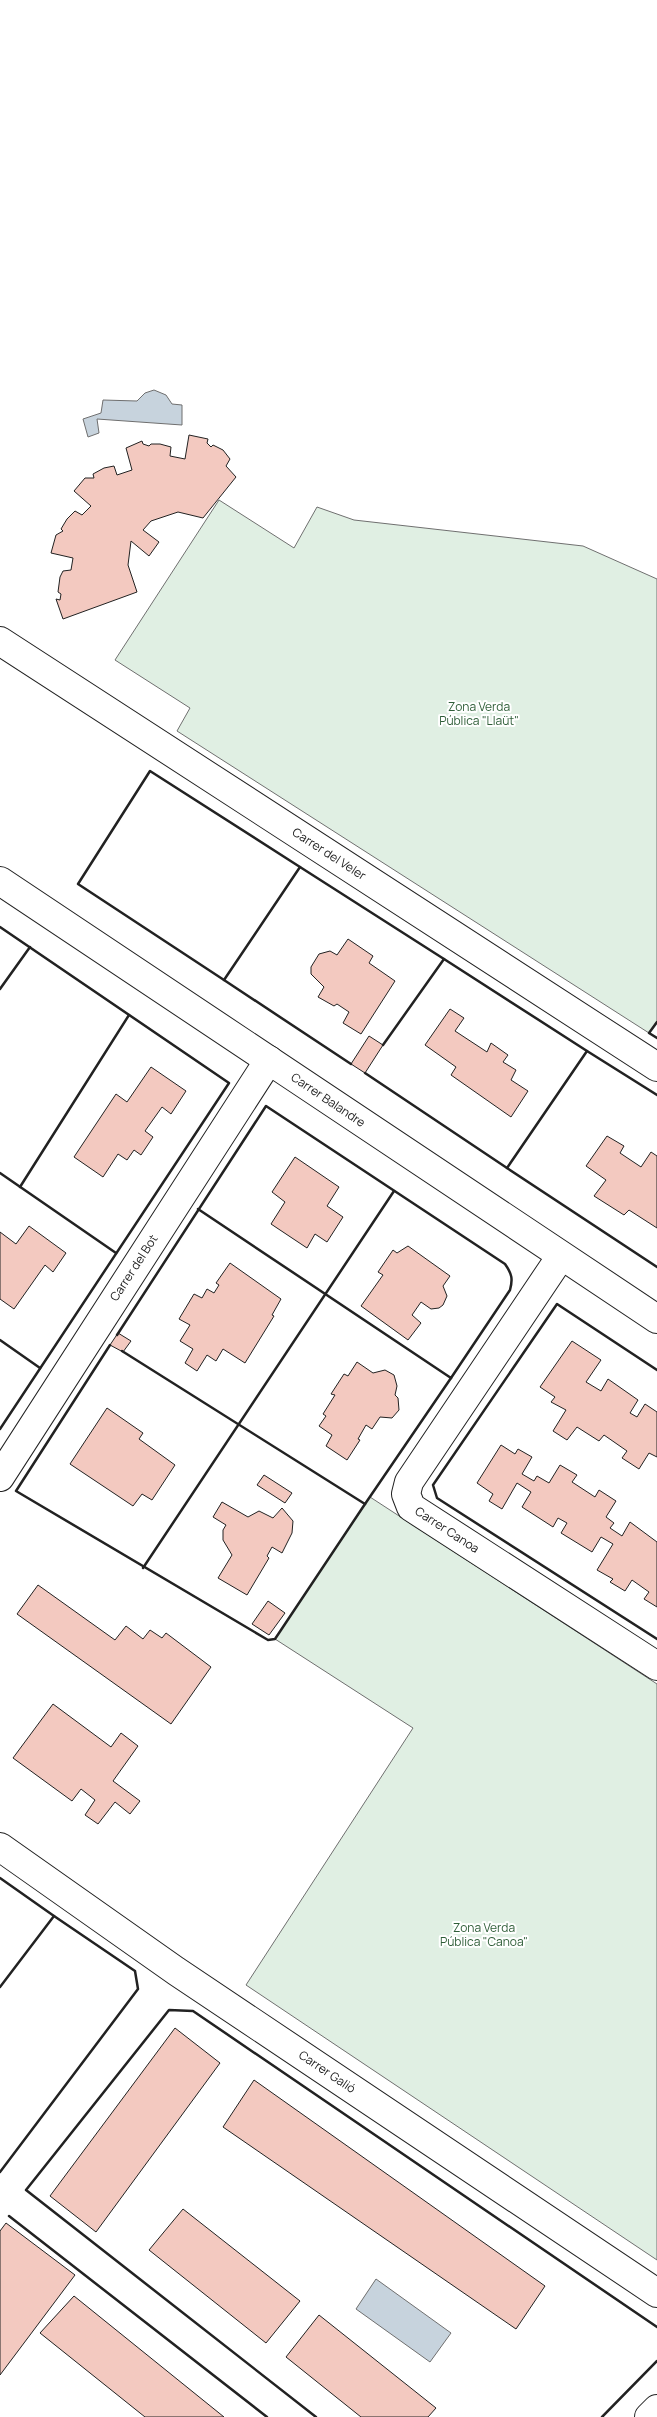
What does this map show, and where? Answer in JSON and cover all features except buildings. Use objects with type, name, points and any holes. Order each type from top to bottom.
[{"type":"street","name":"Carrer del Veler","points":[[1,643],[657,1067]]},
{"type":"street","name":"Carrer Balandre","points":[[0,881],[657,1319]]},
{"type":"street","name":"Carrer del Bot","points":[[0,1477],[269,1060]]},
{"type":"street","name":"Carrer Canoa","points":[[561,1256],[409,1482],[406,1494],[411,1507],[657,1666]]},
{"type":"street","name":"Carrer Galió","points":[[0,1847],[176,1971],[657,2293]]},
{"type":"street","points":[[649,2417],[657,2409]]},
{"type":"green space","name":"Zona Verda Pública \"Llaüt\"","points":[[219,500],[294,548],[317,507],[354,520],[583,546],[657,579],[657,1021],[649,1033],[177,731],[190,708],[115,660]]},
{"type":"green space","name":"Zona Verda Pública \"Canoa\"","points":[[370,1497],[657,1684],[657,2260],[246,1985],[413,1728],[275,1639]]},
{"type":"shaded area","points":[[154,390],[166,395],[172,404],[182,405],[182,425],[97,419],[99,433],[88,437],[83,419],[101,413],[103,400],[137,401],[145,393]]},
{"type":"shaded area","points":[[376,2279],[451,2333],[430,2362],[356,2309]]},
{"type":"wall","points":[[224,980],[78,884],[150,771],[300,867]]},
{"type":"wall","points":[[351,1064],[224,980],[300,867],[444,959]]},
{"type":"wall","points":[[0,927],[229,1083],[0,1429]]},
{"type":"wall","points":[[0,989],[30,947]]},
{"type":"wall","points":[[383,1045],[444,959],[587,1051]]},
{"type":"wall","points":[[20,1187],[129,1015]]},
{"type":"wall","points":[[657,1022],[649,1033],[657,1038]]},
{"type":"wall","points":[[657,1095],[587,1051],[507,1168],[657,1267]]},
{"type":"wall","points":[[365,1073],[507,1168]]},
{"type":"wall","points":[[117,1335],[266,1106],[505,1264],[511,1277],[510,1290],[451,1378],[198,1209]]},
{"type":"wall","points":[[0,1173],[116,1253]]},
{"type":"wall","points":[[143,1568],[394,1191]]},
{"type":"wall","points":[[657,1370],[557,1304],[433,1485],[437,1498],[657,1639]]},
{"type":"wall","points":[[0,1340],[40,1368]]},
{"type":"wall","points":[[110,1345],[16,1491],[268,1640],[275,1639],[365,1504]]},
{"type":"wall","points":[[122,1351],[365,1504],[451,1378]]},
{"type":"wall","points":[[0,1878],[54,1916]]},
{"type":"wall","points":[[0,1987],[54,1916],[135,1971],[138,1989],[0,2172]]},
{"type":"wall","points":[[316,2417],[26,2190],[169,2010],[193,2011],[657,2327]]},
{"type":"wall","points":[[9,2216],[267,2417]]},
{"type":"wall","points":[[602,2417],[657,2361]]}]
